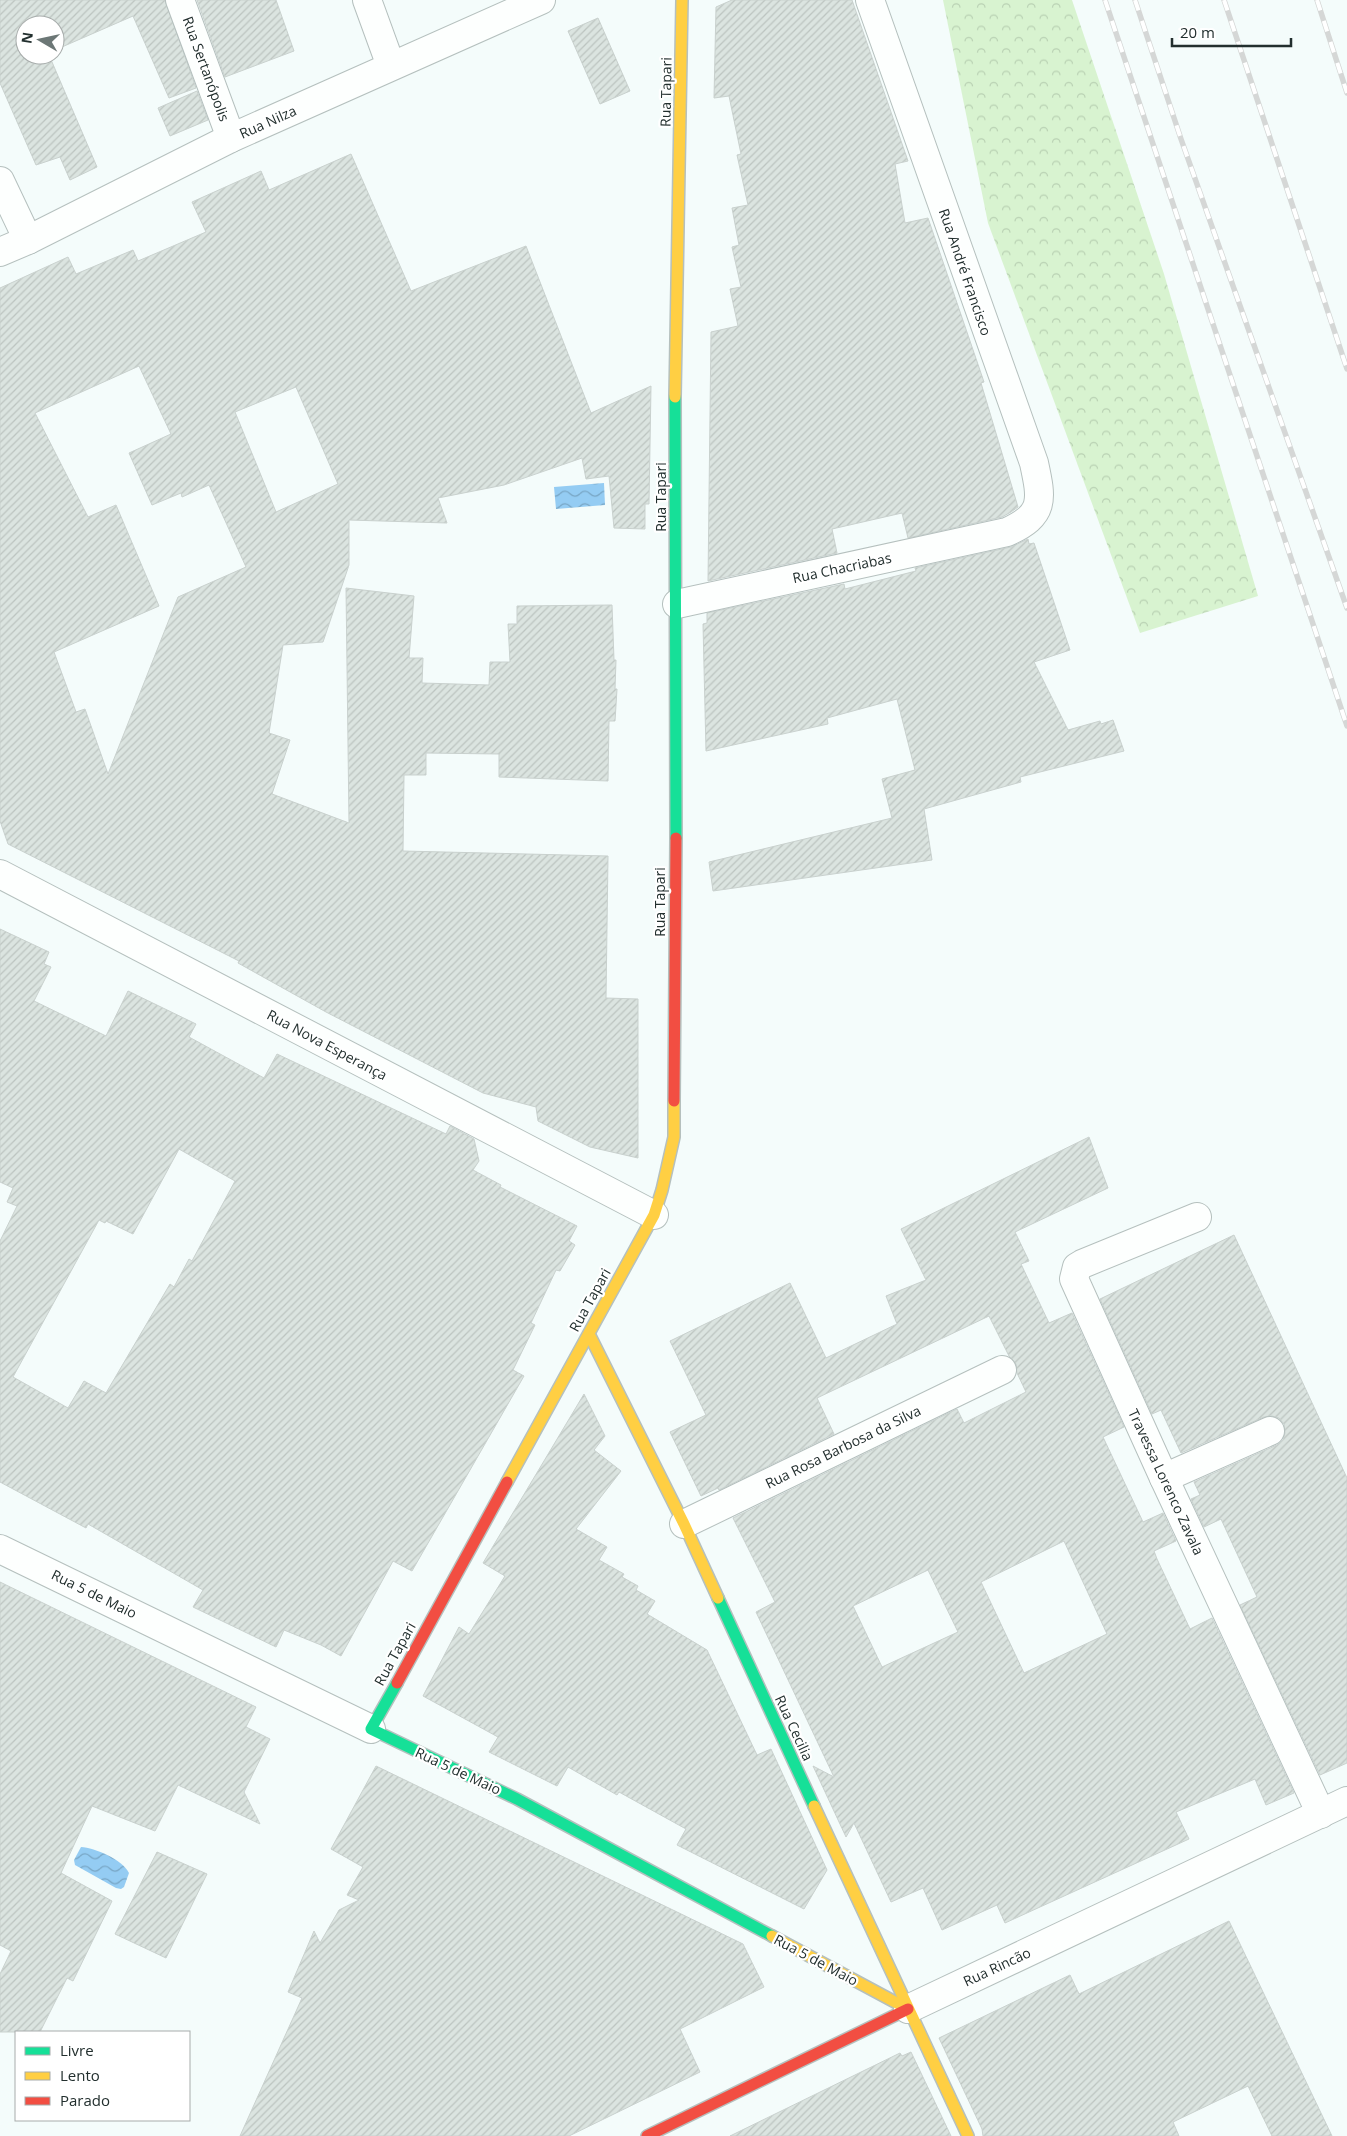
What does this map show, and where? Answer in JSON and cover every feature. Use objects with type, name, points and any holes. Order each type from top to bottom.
[{"type":"street","name":"Rua Sertanópolis","points":[[180,0],[231,138]]},
{"type":"street","points":[[367,0],[391,66]]},
{"type":"street","name":"Rua Nilza","points":[[0,252],[28,240],[231,138],[541,0]]},
{"type":"street","name":"Rua Tapari","points":[[371,1729],[654,1215],[667,1171],[674,1137],[675,422],[682,0]]},
{"type":"street","name":"Rua André Francisco","points":[[870,0],[1018,423],[1034,463],[1040,493],[1034,516],[1022,525],[1007,532]]},
{"type":"street","points":[[0,181],[28,240]]},
{"type":"street","name":"Rua Chacriabas","points":[[676,604],[1007,532]]},
{"type":"street","name":"Rua Nova Esperança","points":[[0,874],[654,1215]]},
{"type":"street","name":"Travessa Lorenco Zavala","points":[[1197,1217],[1082,1264],[1077,1267],[1074,1279],[1164,1478],[1321,1814]]},
{"type":"street","name":"Rua Cecilia","points":[[589,1334],[684,1524],[968,2136]]},
{"type":"street","name":"Rua Rosa Barbosa da Silva","points":[[684,1524],[1002,1370]]},
{"type":"street","points":[[1164,1478],[1270,1431]]},
{"type":"street","name":"Rua 5 de Maio","points":[[0,1549],[517,1799],[908,2009]]},
{"type":"street","name":"Rua Rincão","points":[[647,2136],[908,2009],[1347,1801]]},
{"type":"green space","points":[[943,0],[1072,0],[1164,274],[1258,596],[1140,633],[988,223]]},
{"type":"water","points":[[604,483],[605,505],[556,509],[554,487]]},
{"type":"water","points":[[81,1847],[100,1852],[121,1863],[129,1873],[124,1887],[121,1889],[116,1888],[75,1865],[74,1860]]},
{"type":"building","points":[[0,0],[165,0],[196,88],[169,98],[133,16],[65,46],[65,15],[15,15],[15,65],[53,65],[97,167],[70,180],[60,157],[36,165],[0,83]]},
{"type":"building","points":[[197,0],[276,0],[294,51],[225,77]]},
{"type":"building","points":[[732,0],[852,0],[908,161],[895,164],[905,223],[928,218],[984,382],[981,383],[1018,507],[1002,517],[908,538],[902,513],[832,529],[837,553],[708,581],[711,332],[738,326],[730,289],[741,287],[732,247],[739,245],[732,208],[748,205],[737,155],[741,154],[729,96],[714,98],[716,7]]},
{"type":"building","points":[[598,18],[630,91],[600,104],[568,31]]},
{"type":"building","points":[[197,91],[208,120],[170,136],[158,108]]},
{"type":"building","points":[[351,154],[411,291],[526,246],[591,413],[651,386],[649,504],[645,504],[645,529],[614,528],[609,476],[586,479],[582,458],[504,485],[438,498],[447,523],[349,520],[349,565],[323,642],[283,645],[269,733],[290,740],[272,794],[349,823],[346,588],[414,596],[409,658],[423,658],[422,683],[489,685],[490,662],[510,662],[508,624],[517,624],[517,606],[612,605],[614,660],[616,660],[615,689],[617,689],[615,721],[609,721],[608,781],[499,777],[499,754],[426,753],[426,775],[404,775],[403,851],[608,856],[606,998],[638,999],[638,1158],[590,1147],[538,1121],[536,1107],[483,1093],[326,1012],[238,963],[239,961],[8,844],[0,821],[0,288],[68,257],[76,274],[133,250],[138,261],[206,232],[192,202],[261,171],[269,190]],"holes":[[[139,366],[171,434],[129,453],[152,505],[181,493],[182,497],[209,485],[246,567],[178,597],[108,774],[85,709],[76,712],[54,652],[159,606],[116,505],[88,517],[35,413]],[[296,387],[338,484],[276,512],[235,412]]]},
{"type":"building","points":[[1028,539],[1029,544],[1034,543],[1070,650],[1034,662],[1068,730],[1100,721],[1101,724],[1113,720],[1124,751],[1020,777],[1021,782],[924,809],[932,860],[713,891],[709,862],[892,818],[882,779],[915,770],[897,699],[827,718],[828,724],[706,751],[703,624],[707,623],[707,613],[844,584],[845,589],[916,571],[915,568],[1011,547]]},
{"type":"building","points":[[0,929],[49,952],[44,964],[51,967],[34,1001],[106,1036],[128,991],[196,1024],[189,1037],[264,1078],[277,1054],[446,1134],[450,1126],[474,1139],[479,1161],[473,1170],[501,1185],[500,1187],[577,1226],[569,1241],[575,1245],[560,1271],[556,1270],[531,1323],[535,1325],[513,1370],[524,1376],[412,1571],[393,1561],[341,1656],[321,1645],[284,1630],[276,1647],[193,1607],[203,1590],[88,1524],[86,1528],[0,1482],[0,1241],[17,1206],[7,1202],[13,1188],[0,1182]],"holes":[[[179,1149],[235,1181],[192,1261],[189,1259],[174,1287],[170,1284],[106,1393],[84,1381],[68,1408],[13,1377],[99,1220],[105,1223],[106,1221],[133,1234]]]},
{"type":"building","points":[[1089,1137],[1108,1188],[1015,1232],[1029,1261],[1021,1264],[1049,1323],[1072,1313],[1124,1427],[1103,1437],[1143,1522],[1163,1513],[1176,1541],[1154,1551],[1157,1559],[1190,1629],[1212,1618],[1294,1793],[1266,1805],[1255,1779],[1176,1812],[1189,1839],[1005,1923],[997,1905],[942,1930],[923,1888],[891,1902],[854,1823],[846,1837],[813,1766],[834,1777],[756,1612],[775,1602],[733,1518],[957,1409],[964,1423],[1026,1392],[1017,1373],[1016,1364],[1009,1356],[989,1316],[817,1398],[834,1434],[719,1490],[718,1488],[701,1496],[670,1432],[706,1415],[670,1341],[790,1283],[826,1358],[897,1324],[886,1296],[926,1280],[901,1229]],"holes":[[[1064,1541],[1107,1634],[1024,1673],[981,1582]],[[928,1570],[958,1632],[882,1667],[853,1606]]]},
{"type":"building","points":[[1234,1235],[1347,1478],[1347,1763],[1320,1775],[1240,1605],[1257,1597],[1221,1519],[1204,1527],[1191,1499],[1200,1495],[1194,1482],[1277,1445],[1283,1440],[1285,1433],[1284,1424],[1279,1418],[1272,1416],[1264,1417],[1181,1453],[1161,1410],[1152,1414],[1100,1299]]},
{"type":"building","points":[[584,1394],[605,1436],[594,1450],[621,1471],[576,1529],[607,1547],[599,1560],[624,1574],[622,1577],[638,1586],[636,1590],[655,1601],[647,1614],[707,1650],[757,1755],[771,1749],[827,1870],[804,1909],[677,1845],[686,1829],[619,1792],[617,1795],[568,1767],[557,1786],[489,1752],[498,1737],[423,1696],[459,1627],[469,1634],[505,1576],[483,1563]]},
{"type":"building","points":[[0,1582],[256,1707],[246,1727],[270,1739],[244,1792],[260,1824],[178,1785],[155,1831],[92,1806],[61,1873],[112,1901],[73,1981],[67,1978],[40,2031],[0,2032],[0,1974],[11,1951],[0,1945]]},
{"type":"building","points":[[376,1766],[743,1944],[764,1987],[680,2029],[700,2072],[569,2136],[240,2136],[302,1998],[288,1992],[314,1931],[320,1943],[339,1910],[359,1900],[347,1895],[363,1867],[331,1849]]},
{"type":"building","points":[[157,1852],[207,1874],[166,1958],[115,1934]]},
{"type":"building","points":[[1229,1921],[1332,2136],[1272,2136],[1248,2086],[1173,2122],[1179,2136],[983,2136],[982,2129],[939,2038],[1070,1975],[1079,1994]]},
{"type":"building","points":[[911,2052],[951,2136],[730,2136],[900,2053],[902,2056]]},
{"type":"railway","points":[[1105,0],[1347,726]]},
{"type":"railway","points":[[1135,0],[1181,139],[1347,608]]},
{"type":"railway","points":[[1224,0],[1347,369]]},
{"type":"railway","points":[[1317,0],[1347,93]]},
{"type":"traffic: fast","points":[[675,397],[676,838]]},
{"type":"traffic: fast","points":[[718,1598],[814,1806]]},
{"type":"traffic: fast","points":[[397,1683],[371,1729],[517,1799],[772,1936]]},
{"type":"traffic: slow","points":[[675,397],[682,0]]},
{"type":"traffic: slow","points":[[507,1482],[654,1215],[662,1190],[674,1137],[674,1101]]},
{"type":"traffic: slow","points":[[589,1334],[684,1524],[718,1598]]},
{"type":"traffic: slow","points":[[814,1806],[968,2136]]},
{"type":"traffic: slow","points":[[772,1936],[908,2009]]},
{"type":"traffic: jam","points":[[674,1101],[676,838]]},
{"type":"traffic: jam","points":[[397,1683],[507,1482]]},
{"type":"traffic: jam","points":[[647,2136],[908,2009]]}]
